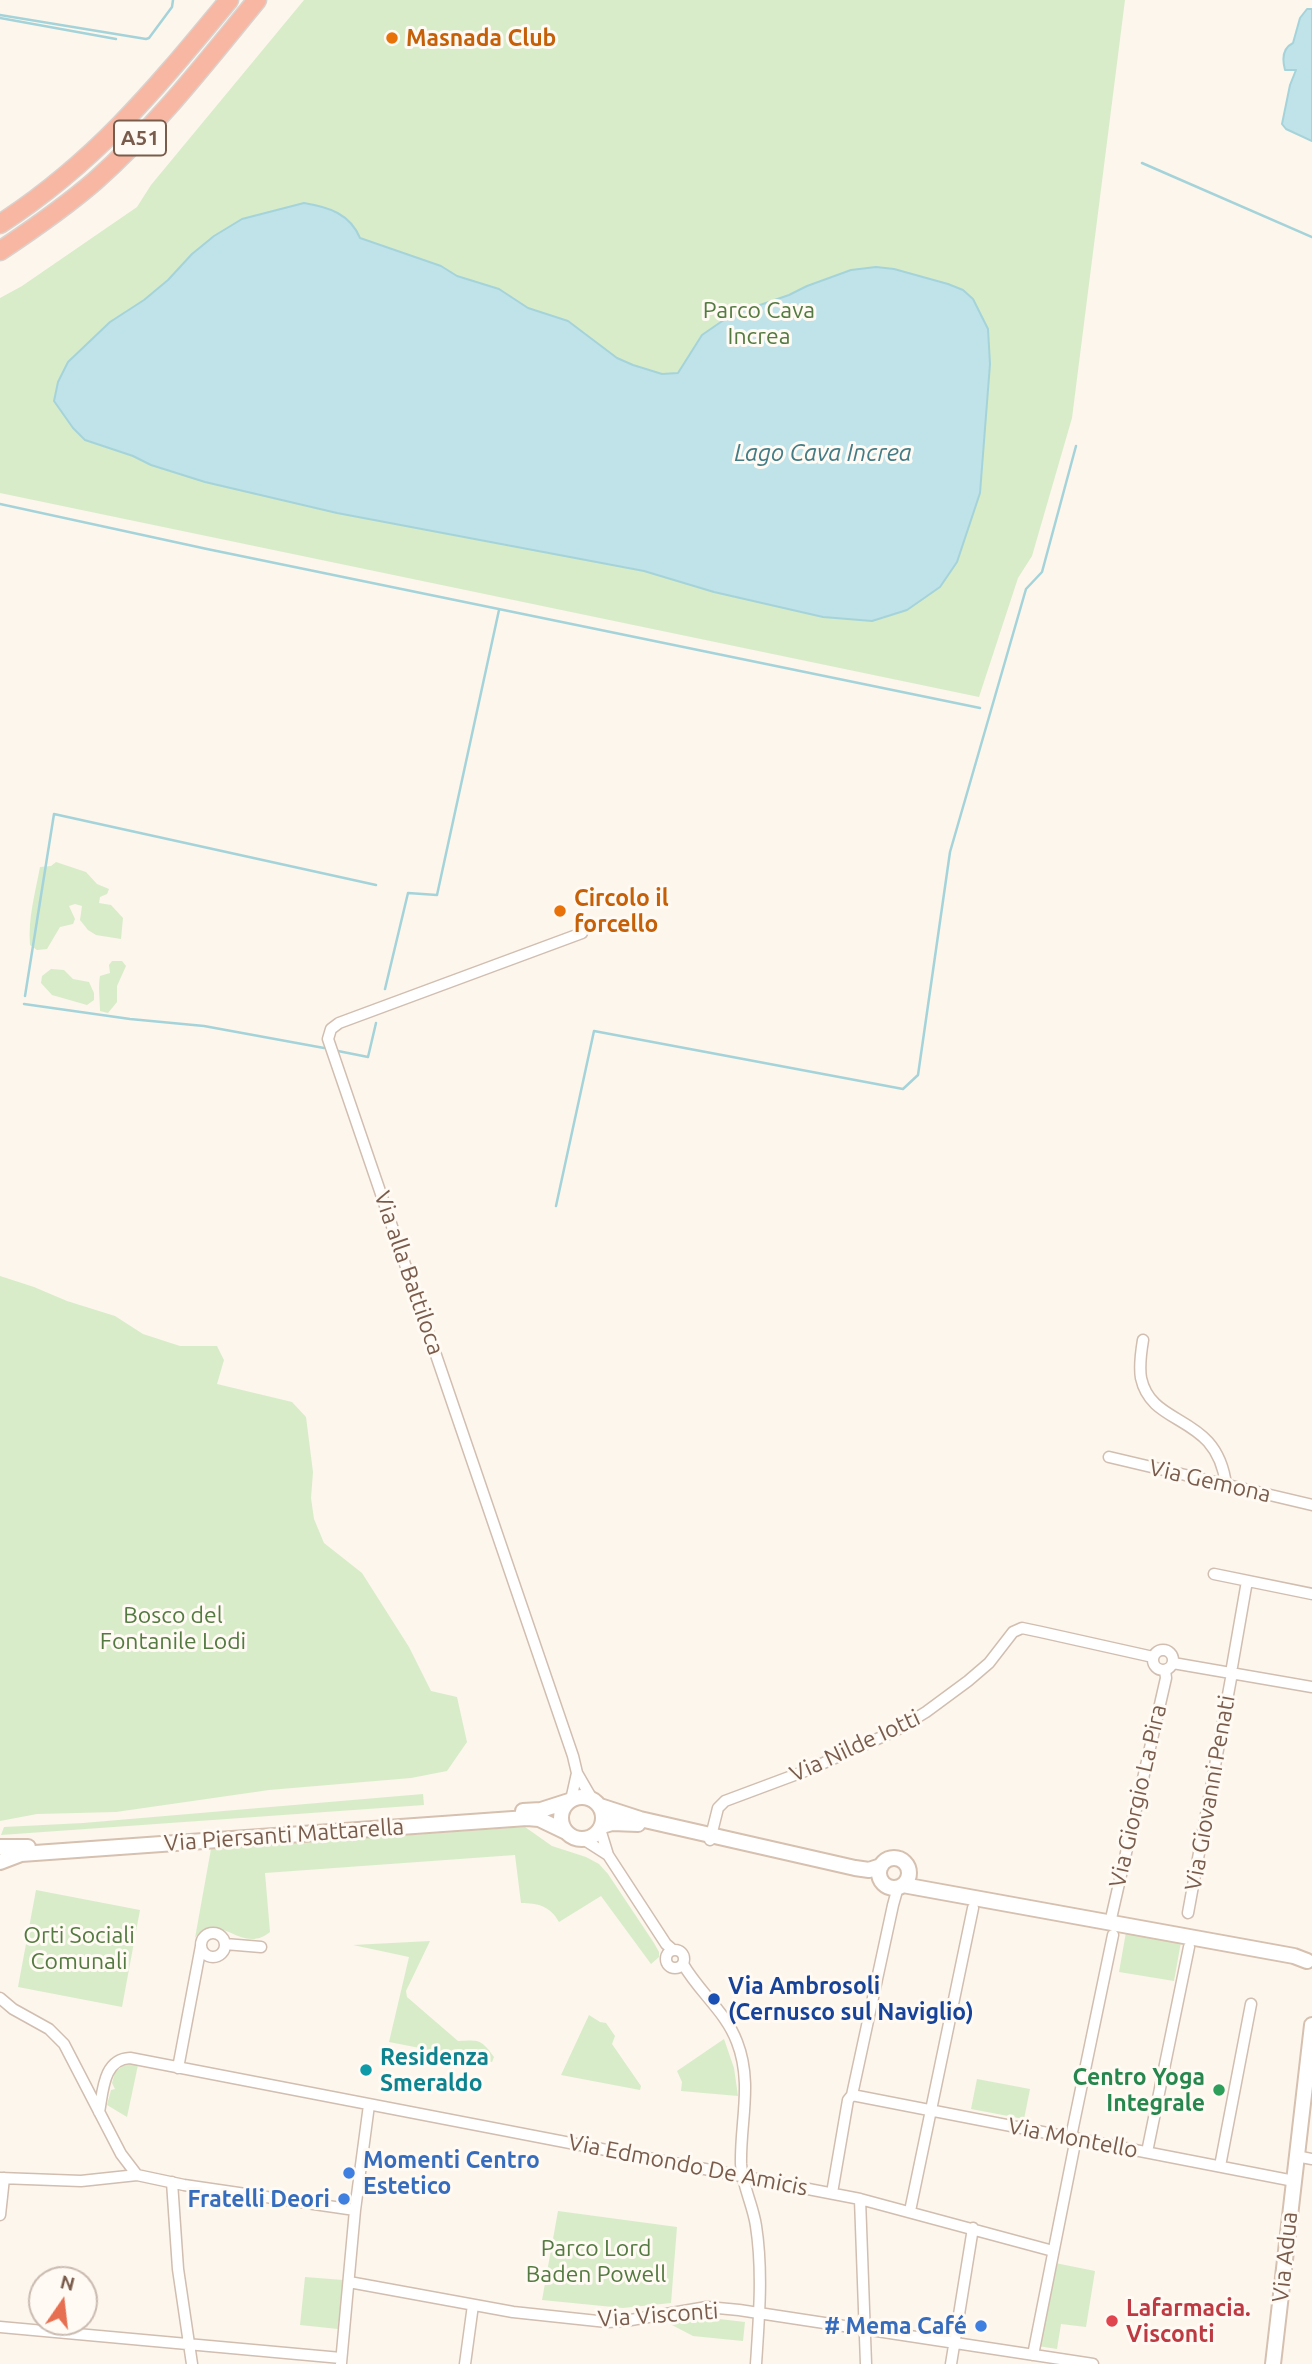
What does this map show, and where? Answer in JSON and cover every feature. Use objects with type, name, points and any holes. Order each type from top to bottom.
[{"type":"highway","name":"A51","points":[[0,224],[62,180],[118,129],[229,0]]},
{"type":"highway","name":"A51","points":[[0,251],[62,208],[111,166],[167,108],[257,0]]},
{"type":"street","name":"Via alla Battiloca","points":[[582,933],[339,1023],[331,1029],[328,1043],[413,1284],[577,1773],[596,1803]]},
{"type":"street","points":[[1143,1340],[1141,1373],[1148,1394],[1159,1407],[1195,1428],[1210,1442],[1221,1459],[1226,1485]]},
{"type":"street","name":"Via Gemona","points":[[1109,1457],[1312,1505]]},
{"type":"street","points":[[1214,1574],[1312,1594]]},
{"type":"street","name":"Via Giovanni Penati","points":[[1188,1913],[1247,1581]]},
{"type":"street","name":"Via Nilde Iotti","points":[[710,1838],[718,1808],[728,1799],[808,1770],[895,1731],[968,1681],[989,1662],[1013,1632],[1022,1628],[1153,1657]]},
{"type":"street","points":[[1169,1667],[1171,1653],[1158,1650],[1153,1657],[1157,1668],[1232,1670],[1312,1687]]},
{"type":"street","name":"Via Giorgio La Pira","points":[[1033,2355],[1111,1925],[1169,1667]]},
{"type":"street","name":"Via alla Battiloca","points":[[570,1800],[577,1773]]},
{"type":"street","points":[[832,2193],[848,2100],[852,2095],[896,1883],[906,1864],[891,1859],[874,1869],[862,1870],[710,1838],[635,1824],[612,1824],[601,1827],[594,1836],[574,1838],[566,1832],[561,1817],[570,1800],[579,1797],[636,1818],[710,1838],[896,1883],[925,1882],[1111,1925],[1310,1958]]},
{"type":"street","name":"Via Piersanti Mattarella","points":[[0,1847],[534,1810],[570,1800]]},
{"type":"street","points":[[596,1803],[603,1816],[601,1827],[608,1855],[669,1949],[683,1954],[682,1968]]},
{"type":"street","name":"Via Piersanti Mattarella","points":[[0,1863],[21,1854],[527,1818],[539,1819],[566,1832]]},
{"type":"street","points":[[583,1839],[608,1855]]},
{"type":"street","points":[[881,1866],[879,1875],[896,1883]]},
{"type":"street","points":[[910,2211],[972,1908]]},
{"type":"street","points":[[178,2068],[201,1945],[205,1936],[212,1933],[220,1935],[225,1944],[221,1955],[209,1957],[199,1965]]},
{"type":"street","points":[[225,1944],[261,1947]]},
{"type":"street","points":[[201,1945],[203,1952],[209,1957]]},
{"type":"street","points":[[1147,2152],[1189,1947]]},
{"type":"street","points":[[669,1949],[666,1959],[668,1964],[682,1968],[728,2023],[742,2055],[746,2090],[741,2155],[743,2176],[757,2229],[759,2314],[756,2364]]},
{"type":"street","points":[[0,1998],[13,2009],[45,2026],[71,2054],[99,2112],[136,2175]]},
{"type":"street","points":[[1220,2166],[1251,2004]]},
{"type":"street","name":"Via Adua","points":[[1273,2364],[1312,2025]]},
{"type":"street","name":"Via Edmondo De Amicis","points":[[99,2112],[108,2073],[116,2062],[130,2058],[832,2193],[910,2211],[1053,2251]]},
{"type":"street","name":"Via Montello","points":[[852,2095],[1294,2181]]},
{"type":"street","points":[[0,2327],[341,2361],[355,2210],[369,2105]]},
{"type":"street","points":[[1296,2156],[1312,2159]]},
{"type":"street","points":[[0,2215],[2,2178],[81,2181],[136,2175],[355,2210]]},
{"type":"street","points":[[172,2182],[178,2269],[192,2364]]},
{"type":"street","points":[[860,2199],[866,2364]]},
{"type":"street","points":[[951,2364],[973,2228]]},
{"type":"street","name":"Via Visconti","points":[[349,2282],[473,2305],[607,2322],[625,2322],[707,2307],[1093,2364]]},
{"type":"street","points":[[465,2364],[473,2305]]},
{"type":"green space","name":"Parco Cava Increa","points":[[304,0],[1125,0],[1072,418],[1032,556],[1018,578],[979,697],[0,493],[0,298],[22,286],[137,207],[151,185]]},
{"type":"green space","points":[[56,862],[86,872],[97,884],[109,889],[107,894],[100,897],[99,903],[111,905],[123,918],[121,939],[96,935],[88,930],[80,920],[82,906],[75,904],[69,906],[75,919],[73,924],[60,927],[47,949],[37,950],[30,945],[31,916],[40,867],[51,866]]},
{"type":"green space","points":[[112,961],[122,961],[126,966],[117,986],[117,1002],[108,1013],[100,1011],[99,980],[100,976],[110,973],[109,965]]},
{"type":"green space","points":[[51,969],[64,970],[73,979],[89,982],[94,1000],[87,1005],[52,995],[41,983],[42,976]]},
{"type":"green space","name":"Bosco del Fontanile Lodi","points":[[0,1276],[115,1316],[143,1334],[180,1346],[217,1346],[224,1360],[217,1384],[292,1402],[306,1417],[313,1472],[311,1498],[314,1519],[324,1543],[362,1573],[409,1647],[431,1691],[457,1697],[467,1742],[447,1771],[411,1778],[269,1790],[116,1812],[37,1814],[0,1821]]},
{"type":"green space","points":[[423,1794],[424,1805],[1,1835],[4,1827],[83,1823]]},
{"type":"green space","points":[[525,1827],[552,1846],[599,1864],[654,1943],[659,1957],[651,1964],[601,1896],[559,1922],[552,1912],[543,1906],[521,1903],[515,1855],[265,1873],[270,1932],[259,1938],[249,1939],[212,1928],[204,1930],[195,1938],[211,1849]]},
{"type":"green space","name":"Orti Sociali Comunali","points":[[36,1890],[140,1910],[122,2007],[18,1987]]},
{"type":"green space","points":[[1126,1932],[1181,1942],[1174,1981],[1119,1972]]},
{"type":"green space","points":[[430,1941],[406,1991],[407,1997],[458,2041],[475,2041],[486,2047],[494,2057],[492,2062],[389,2042],[409,1957],[353,1945]]},
{"type":"green space","points":[[589,2015],[606,2023],[615,2036],[612,2044],[641,2086],[640,2090],[561,2075]]},
{"type":"green space","points":[[724,2039],[734,2068],[738,2096],[681,2091],[682,2082],[677,2071]]},
{"type":"green space","points":[[127,2063],[138,2065],[127,2117],[107,2105],[111,2090],[115,2089],[112,2083],[115,2072]]},
{"type":"green space","points":[[977,2079],[1030,2089],[1024,2119],[971,2109]]},
{"type":"green space","name":"Parco Lord Baden Powell","points":[[558,2211],[677,2227],[671,2303],[623,2308],[542,2300]]},
{"type":"green space","points":[[1055,2263],[1095,2271],[1086,2327],[1061,2324],[1057,2349],[1038,2346]]},
{"type":"green space","points":[[305,2277],[343,2280],[338,2329],[300,2325]]},
{"type":"green space","points":[[702,2317],[745,2322],[743,2341],[693,2336],[670,2324]]},
{"type":"water","points":[[1307,9],[1312,9],[1312,141],[1286,129],[1282,124],[1296,70],[1285,70],[1284,54],[1293,43],[1300,18]]},
{"type":"water","name":"Lago Cava Increa","points":[[304,203],[338,213],[351,223],[360,238],[441,266],[457,276],[499,289],[528,308],[568,321],[617,358],[662,374],[678,373],[702,335],[731,315],[851,270],[876,267],[894,269],[963,290],[973,299],[988,329],[990,364],[980,493],[957,562],[940,587],[907,610],[872,621],[823,617],[714,592],[644,571],[337,513],[205,482],[85,440],[54,401],[58,382],[68,362],[110,322],[144,300],[168,280],[192,254],[214,236],[242,219]]},
{"type":"waterway","points":[[0,15],[146,39],[172,7],[173,0]]},
{"type":"waterway","points":[[0,18],[116,39]]},
{"type":"waterway","points":[[1142,163],[1312,237]]},
{"type":"waterway","points":[[556,1206],[594,1031],[903,1089],[918,1075],[950,852],[1026,589],[1042,572],[1076,446]]},
{"type":"waterway","points":[[0,504],[980,708]]},
{"type":"waterway","points":[[385,989],[408,893],[437,895],[499,610]]},
{"type":"waterway","points":[[25,996],[54,814],[376,885]]},
{"type":"waterway","points":[[24,1004],[204,1026],[324,1048]]},
{"type":"waterway","points":[[338,1051],[368,1057],[376,1023]]},
{"type":"place","name":"Masnada Club","points":[[392,38]]},
{"type":"place","name":"Circolo il forcello","points":[[560,911]]},
{"type":"place","name":"Via Ambrosoli (Cernusco sul Naviglio)","points":[[714,1999]]},
{"type":"place","name":"Residenza Smeraldo","points":[[366,2070]]},
{"type":"place","name":"Centro Yoga Integrale","points":[[1219,2090]]},
{"type":"place","name":"Momenti Centro Estetico","points":[[349,2173]]},
{"type":"place","name":"Fratelli Deori","points":[[344,2199]]},
{"type":"place","name":"Lafarmacia. Visconti","points":[[1112,2321]]},
{"type":"place","name":"# Mema Café","points":[[981,2326]]}]
